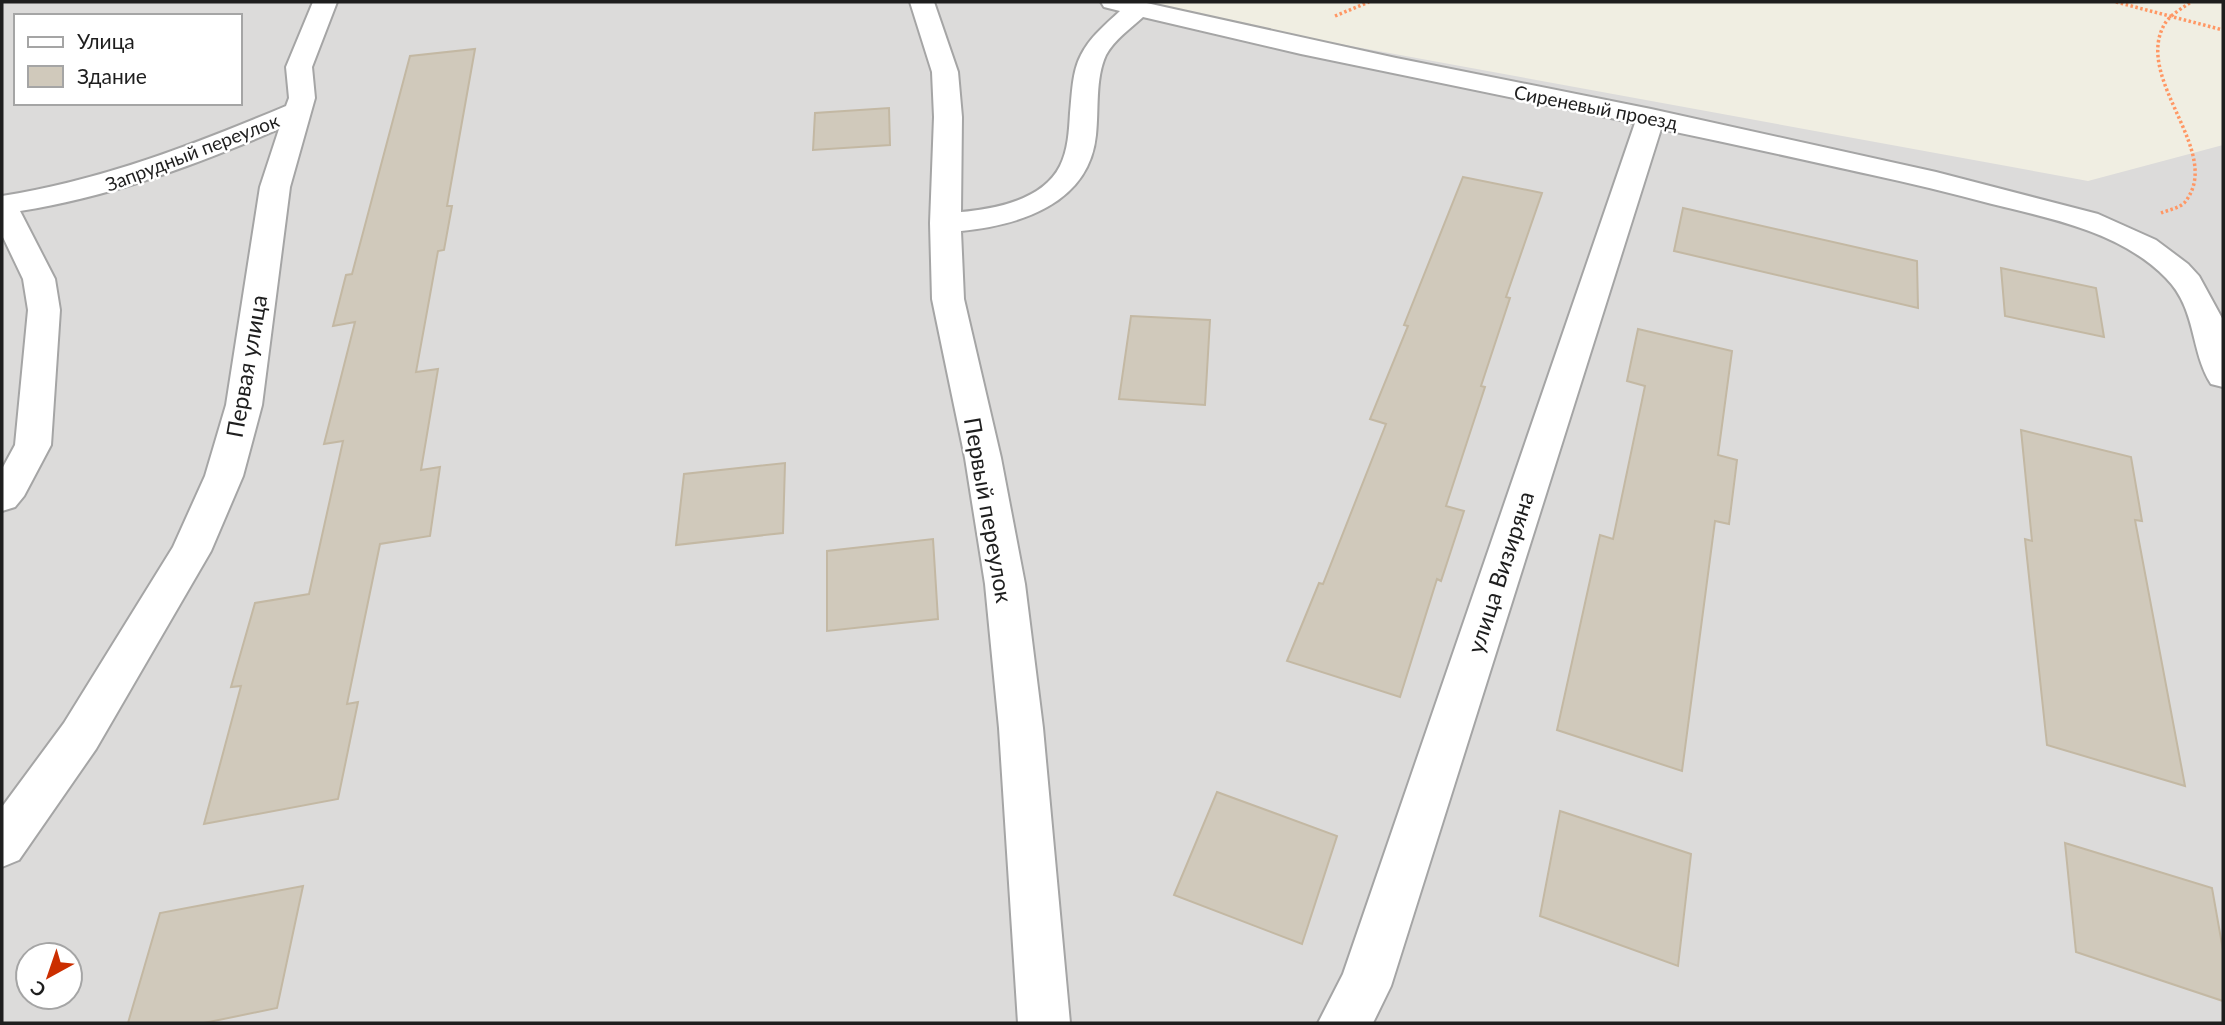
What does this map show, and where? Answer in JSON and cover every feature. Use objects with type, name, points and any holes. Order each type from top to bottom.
[{"type":"street","name":"Первая улица","points":[[2,845],[93,713],[191,551],[224,475],[244,405],[275,187],[302,98],[299,67],[326,2]]},
{"type":"street","name":"Первый переулок","points":[[922,2],[945,72],[948,117],[945,223],[947,299],[983,458],[1005,584],[1021,728],[1044,1023]]},
{"type":"street","points":[[945,223],[1009,215],[1036,204],[1070,176],[1081,145],[1090,64],[1126,5]]},
{"type":"street","name":"Сиреневый проезд","points":[[1126,5],[1336,55],[1651,117],[1902,173],[2077,216],[2124,236],[2164,259],[2191,284],[2206,313],[2223,376]]},
{"type":"street","name":"Запрудный переулок","points":[[2,205],[50,199],[119,181],[182,159],[298,111]]},
{"type":"street","name":"улица Визиряна","points":[[1344,1023],[1365,986],[1651,117]]},
{"type":"street","points":[[2,205],[39,279],[44,310],[33,445],[2,497]]},
{"type":"path","points":[[1335,16],[1369,2]]},
{"type":"path","points":[[2116,2],[2223,30]]},
{"type":"path","points":[[2158,215],[2185,203],[2196,184],[2198,165],[2158,47],[2162,29],[2191,2]]},
{"type":"shaded area","points":[[2,2],[1111,2],[2088,181],[2223,145],[2223,1023],[2,1023]]},
{"type":"building","points":[[475,49],[447,206],[452,206],[444,250],[438,251],[416,372],[438,369],[421,470],[440,467],[430,536],[380,544],[347,704],[358,702],[338,799],[204,824],[241,686],[231,687],[255,603],[309,594],[343,441],[324,444],[355,322],[333,326],[346,275],[352,274],[410,56]]},
{"type":"building","points":[[889,108],[890,145],[813,150],[815,113]]},
{"type":"building","points":[[1463,177],[1542,193],[1506,297],[1510,298],[1481,386],[1485,387],[1446,506],[1464,511],[1441,581],[1437,579],[1400,697],[1287,661],[1319,583],[1323,584],[1386,424],[1370,419],[1408,326],[1404,325]]},
{"type":"building","points":[[1683,208],[1917,261],[1918,308],[1674,251]]},
{"type":"building","points":[[2001,268],[2096,288],[2104,337],[2005,316]]},
{"type":"building","points":[[1131,316],[1210,320],[1205,405],[1119,399]]},
{"type":"building","points":[[1638,329],[1732,351],[1718,455],[1737,460],[1729,524],[1715,521],[1682,771],[1557,730],[1600,535],[1613,539],[1645,386],[1627,381]]},
{"type":"building","points":[[2021,430],[2131,457],[2142,521],[2135,520],[2185,786],[2047,745],[2025,539],[2032,541]]},
{"type":"building","points":[[785,463],[783,533],[676,545],[684,474]]},
{"type":"building","points":[[933,539],[938,619],[827,631],[827,551]]},
{"type":"building","points":[[1217,792],[1337,836],[1302,944],[1174,895]]},
{"type":"building","points":[[1560,811],[1691,854],[1678,966],[1540,916]]},
{"type":"building","points":[[2065,843],[2212,888],[2223,950],[2223,1001],[2076,952]]},
{"type":"building","points":[[303,886],[277,1008],[204,1023],[128,1023],[160,913]]}]
